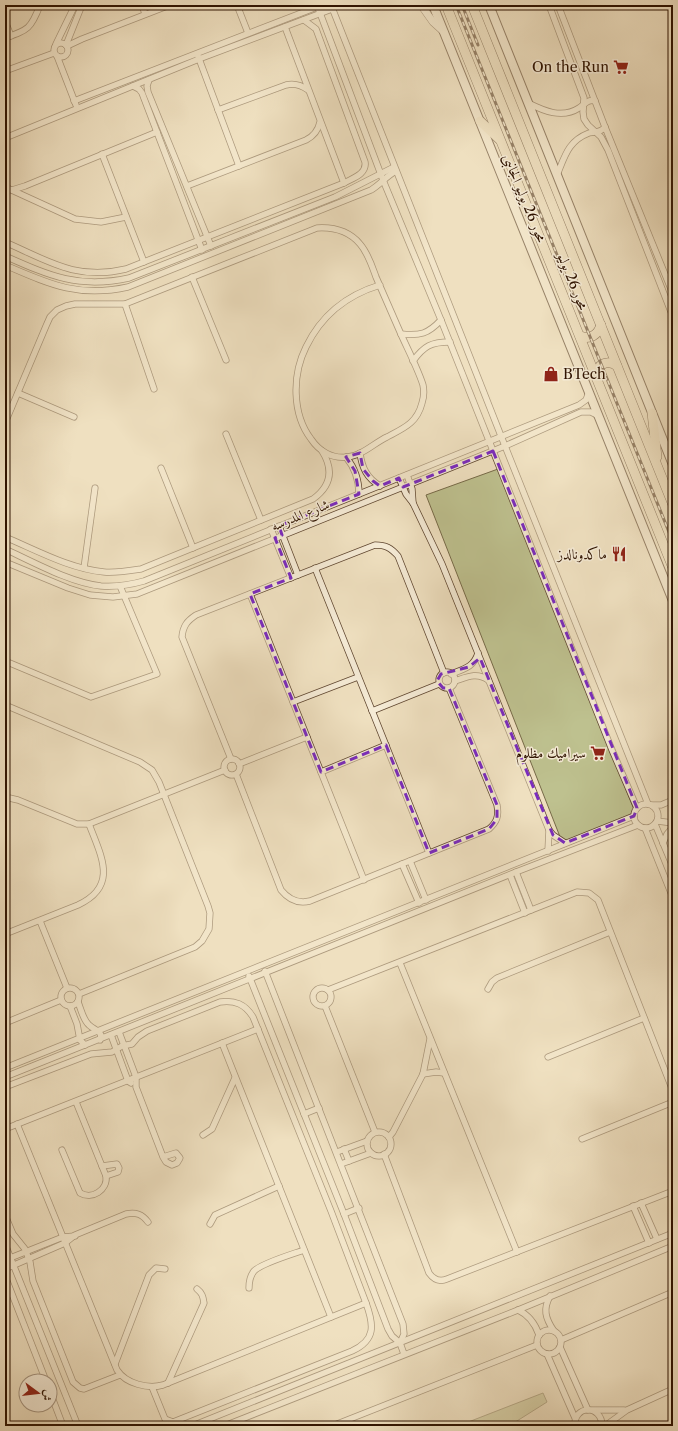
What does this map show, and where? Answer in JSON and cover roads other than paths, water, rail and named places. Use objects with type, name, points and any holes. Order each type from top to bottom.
[{"type":"highway","name":"محور 26 يوليو","points":[[446,5],[673,568]]},
{"type":"highway","name":"محور 26 يوليو","points":[[472,5],[673,505]]},
{"type":"highway","points":[[480,121],[502,141]]},
{"type":"highway","points":[[580,336],[586,338],[592,337],[597,333],[601,325]]},
{"type":"highway","points":[[596,376],[598,368],[603,364],[609,362],[617,366]]},
{"type":"highway","points":[[652,413],[659,469]]},
{"type":"main road","name":"محور 26 يوليو الجانبى","points":[[433,5],[673,601]]},
{"type":"main road","points":[[489,5],[673,465]]},
{"type":"street","points":[[5,38],[25,31],[29,28],[40,5]]},
{"type":"street","points":[[75,5],[54,48],[55,55],[77,108]]},
{"type":"street","points":[[5,71],[55,55],[62,57],[66,55],[68,51],[67,46],[82,5]]},
{"type":"street","points":[[142,5],[145,14]]},
{"type":"street","points":[[67,46],[170,5]]},
{"type":"street","points":[[236,5],[248,34]]},
{"type":"street","points":[[421,5],[433,22],[445,34]]},
{"type":"street","points":[[549,5],[584,98],[584,119],[588,125],[602,137],[608,150],[673,317]]},
{"type":"street","points":[[558,5],[673,294]]},
{"type":"street","points":[[5,138],[199,59],[304,20],[321,13],[332,7],[501,437],[650,805],[658,812],[656,822],[652,827],[645,828],[638,825],[634,816],[637,808],[450,342],[380,174],[321,13],[319,6],[74,101]]},
{"type":"street","points":[[5,242],[69,270],[98,273],[126,270],[344,183],[362,173],[366,166],[365,162],[316,29],[304,20]]},
{"type":"street","points":[[5,21],[11,36]]},
{"type":"street","points":[[285,27],[344,183]]},
{"type":"street","points":[[56,44],[61,43],[67,46]]},
{"type":"street","points":[[566,50],[575,46]]},
{"type":"street","points":[[197,53],[239,166]]},
{"type":"street","points":[[190,56],[193,62]]},
{"type":"street","points":[[145,73],[144,78],[148,80],[148,92],[211,246]]},
{"type":"street","points":[[218,110],[286,85],[295,84],[308,90]]},
{"type":"street","points":[[133,86],[141,91],[202,250]]},
{"type":"street","points":[[528,103],[548,112],[558,114],[572,112],[590,100],[596,101]]},
{"type":"street","points":[[187,186],[310,138],[317,131],[320,122]]},
{"type":"street","points":[[557,175],[572,143],[588,133],[603,130],[606,127]]},
{"type":"street","points":[[12,190],[22,188],[157,132]]},
{"type":"street","points":[[102,154],[144,262]]},
{"type":"street","points":[[5,256],[36,270],[77,282],[118,280],[134,276],[202,250],[336,196],[380,174],[395,169]]},
{"type":"street","points":[[5,265],[48,283],[70,289],[94,291],[128,287],[371,190],[395,169]]},
{"type":"street","points":[[5,187],[75,220],[101,222],[126,217]]},
{"type":"street","points":[[5,423],[8,411],[18,393],[50,317],[57,310],[75,304],[125,304],[317,228],[326,227],[344,232],[360,243],[365,251],[380,285],[423,386],[424,394],[419,412],[409,425],[373,444],[360,453],[346,457],[333,456],[322,451],[314,444],[300,419],[296,394],[297,378],[300,363],[313,334],[331,312],[354,295],[380,285]]},
{"type":"street","points":[[192,277],[226,360]]},
{"type":"street","points":[[125,304],[154,389]]},
{"type":"street","points":[[401,334],[413,336],[424,334],[434,328],[441,320]]},
{"type":"street","points":[[412,361],[428,345],[439,342],[450,342]]},
{"type":"street","name":"شارع المدرسه","points":[[5,549],[82,582],[101,586],[120,586],[144,581],[579,405],[586,400],[590,392]]},
{"type":"street","points":[[18,393],[74,417]]},
{"type":"street","points":[[5,406],[8,411]]},
{"type":"street","name":"شارع المدرسه","points":[[5,562],[85,594],[102,597],[137,594],[493,451],[581,412],[591,412],[599,417]]},
{"type":"street","points":[[226,434],[261,520]]},
{"type":"street","points":[[5,537],[84,568],[104,572],[141,569],[313,499],[321,494],[326,486],[329,472],[327,459],[322,451]]},
{"type":"street","points":[[360,453],[364,469],[368,476],[380,486]]},
{"type":"street","points":[[346,457],[356,475],[359,494]]},
{"type":"street","points":[[161,468],[193,548]]},
{"type":"street","points":[[406,475],[413,493],[413,503]]},
{"type":"street","points":[[399,478],[406,494],[413,503],[442,564],[549,830],[559,840],[565,843]]},
{"type":"street","points":[[84,568],[95,488]]},
{"type":"street","points":[[279,526],[298,575]]},
{"type":"street","points":[[271,530],[291,578]]},
{"type":"street","points":[[231,759],[182,637],[183,628],[188,620],[196,615],[375,545],[384,545],[392,549],[398,556],[444,673]]},
{"type":"street","points":[[32,572],[36,563]]},
{"type":"street","points":[[315,568],[429,853]]},
{"type":"street","points":[[5,661],[91,697],[157,674],[120,586]]},
{"type":"street","points":[[250,594],[364,880]]},
{"type":"street","points":[[444,673],[452,674],[469,667],[476,659],[478,653]]},
{"type":"street","points":[[469,667],[472,675]]},
{"type":"street","points":[[439,684],[440,676],[444,673]]},
{"type":"street","points":[[439,684],[443,688],[453,686],[455,681],[452,674]]},
{"type":"street","points":[[455,681],[472,675],[484,676],[488,680]]},
{"type":"street","points":[[293,702],[358,677]]},
{"type":"street","points":[[372,711],[439,684]]},
{"type":"street","points":[[239,764],[236,774],[280,890],[285,896],[297,902],[304,903],[489,829],[494,825],[497,819],[497,805],[449,688]]},
{"type":"street","points":[[5,705],[146,766],[156,775],[208,906],[210,918],[209,929],[202,941],[195,947],[79,994]]},
{"type":"street","points":[[239,764],[307,737]]},
{"type":"street","points":[[321,772],[386,745]]},
{"type":"street","points":[[231,759],[236,760],[239,764]]},
{"type":"street","points":[[231,759],[225,764],[225,770],[229,774],[236,774]]},
{"type":"street","points":[[5,797],[18,800],[77,824],[89,824],[225,770]]},
{"type":"street","points":[[637,808],[640,806],[661,805],[673,800]]},
{"type":"street","points":[[5,1068],[634,816]]},
{"type":"street","points":[[656,822],[673,823]]},
{"type":"street","points":[[656,822],[673,867]]},
{"type":"street","points":[[5,934],[40,921],[88,900],[96,893],[104,874],[103,863],[89,824]]},
{"type":"street","points":[[614,824],[618,833]]},
{"type":"street","points":[[5,1077],[510,874],[638,825]]},
{"type":"street","points":[[663,843],[673,826]]},
{"type":"street","points":[[645,828],[673,898]]},
{"type":"street","points":[[548,851],[549,830]]},
{"type":"street","points":[[410,861],[426,900]]},
{"type":"street","points":[[402,864],[419,903]]},
{"type":"street","points":[[516,872],[528,912]]},
{"type":"street","points":[[510,874],[528,912]]},
{"type":"street","points":[[455,888],[458,895]]},
{"type":"street","points":[[325,1006],[317,1005],[313,997],[315,992],[320,989],[328,990],[577,892],[585,892],[592,894],[598,900],[673,1091]]},
{"type":"street","points":[[398,911],[401,918]]},
{"type":"street","points":[[40,921],[67,988]]},
{"type":"street","points":[[488,989],[492,982],[497,978],[610,932]]},
{"type":"street","points":[[400,962],[517,1252]]},
{"type":"street","points":[[263,965],[404,1324],[404,1334],[400,1343]]},
{"type":"street","points":[[247,972],[344,1214],[388,1329],[392,1336],[400,1343],[404,1354]]},
{"type":"street","points":[[67,988],[74,989],[79,994]]},
{"type":"street","points":[[67,988],[62,993],[62,1000],[70,1006],[77,1024],[80,1038],[85,1045]]},
{"type":"street","points":[[325,1006],[331,1000],[331,995],[328,990]]},
{"type":"street","points":[[79,994],[78,1002],[85,1021],[99,1031],[101,1035],[100,1040]]},
{"type":"street","points":[[5,1023],[62,1000]]},
{"type":"street","points":[[70,1006],[78,1002]]},
{"type":"street","points":[[5,1087],[91,1054],[108,1053],[132,1044],[138,1037],[147,1031],[220,1002],[236,1002],[243,1005],[249,1010],[253,1017],[328,1203],[366,1303],[371,1317],[372,1326],[370,1334],[360,1347],[176,1421],[169,1422],[165,1419],[152,1387]]},
{"type":"street","points":[[325,1006],[376,1132]]},
{"type":"street","points":[[548,1057],[644,1018]]},
{"type":"street","points":[[77,1024],[85,1021]]},
{"type":"street","points":[[5,1129],[258,1029]]},
{"type":"street","points":[[119,1032],[136,1077],[136,1087],[163,1156]]},
{"type":"street","points":[[111,1035],[128,1081],[136,1087]]},
{"type":"street","points":[[389,1137],[423,1074],[430,1037]]},
{"type":"street","points":[[222,1043],[331,1318]]},
{"type":"street","points":[[120,1059],[128,1056]]},
{"type":"street","points":[[423,1074],[436,1072],[444,1074]]},
{"type":"street","points":[[203,1135],[212,1129],[235,1078]]},
{"type":"street","points":[[62,1150],[80,1193],[83,1196],[100,1191],[106,1184],[106,1176],[76,1102]]},
{"type":"street","points":[[582,1139],[673,1102]]},
{"type":"street","points":[[304,1114],[319,1108]]},
{"type":"street","points":[[16,1124],[115,1364],[120,1375],[129,1380],[152,1387],[168,1383],[366,1303]]},
{"type":"street","points":[[337,1152],[366,1141],[370,1135],[376,1132],[382,1132],[389,1137],[390,1148],[384,1154],[380,1156],[371,1153],[342,1164]]},
{"type":"street","points":[[366,1141],[366,1145],[371,1153]]},
{"type":"street","points":[[344,1149],[349,1161]]},
{"type":"street","points":[[384,1154],[429,1273],[433,1278],[438,1280],[444,1280],[673,1190]]},
{"type":"street","points":[[102,1166],[114,1163],[117,1164],[119,1168],[118,1172],[106,1176]]},
{"type":"street","points":[[210,1224],[215,1215],[279,1186]]},
{"type":"street","points":[[642,1203],[657,1239]]},
{"type":"street","points":[[633,1206],[649,1243]]},
{"type":"street","points":[[344,1214],[359,1208]]},
{"type":"street","points":[[5,1269],[65,1243],[76,1236],[132,1213],[144,1217],[148,1222]]},
{"type":"street","points":[[5,1215],[13,1234],[23,1245],[29,1259],[33,1281],[73,1382],[80,1388],[89,1388],[120,1375]]},
{"type":"street","points":[[192,1426],[261,1397],[400,1343],[673,1233]]},
{"type":"street","points":[[8,1259],[63,1236],[76,1236]]},
{"type":"street","points":[[5,1244],[8,1259],[13,1265],[78,1426]]},
{"type":"street","points":[[224,1426],[518,1310],[673,1246]]},
{"type":"street","points":[[34,1248],[37,1255]]},
{"type":"street","points":[[249,1288],[252,1274],[259,1267],[304,1250]]},
{"type":"street","points":[[115,1364],[149,1274],[156,1268],[165,1269]]},
{"type":"street","points":[[5,1276],[43,1373]]},
{"type":"street","points":[[168,1383],[204,1303],[201,1292],[196,1288]]},
{"type":"street","points":[[561,1340],[673,1292]]},
{"type":"street","points":[[550,1296],[546,1304],[546,1316],[548,1323],[560,1336],[560,1348],[590,1410],[600,1416],[602,1426]]},
{"type":"street","points":[[518,1310],[525,1313],[536,1327],[539,1335],[537,1345],[541,1351],[547,1354],[556,1352],[560,1348]]},
{"type":"street","points":[[539,1335],[546,1331],[554,1331]]},
{"type":"street","points":[[332,1426],[537,1345]]},
{"type":"street","points":[[547,1354],[575,1418],[575,1426]]},
{"type":"street","points":[[605,1426],[627,1410],[673,1389]]},
{"type":"street","points":[[575,1418],[580,1412],[590,1410],[627,1410]]},
{"type":"street","points":[[58,1413],[63,1426]]},
{"type":"railway","points":[[456,5],[673,542]]},
{"type":"railway","points":[[462,5],[478,45]]},
{"type":"place","name":"On the Run","points":[[621,67]]},
{"type":"place","name":"BTech","points":[[551,374]]},
{"type":"place","name":"ماكدونالدز","points":[[619,554]]},
{"type":"place","name":"سيراميك مظلوم","points":[[598,753]]}]
